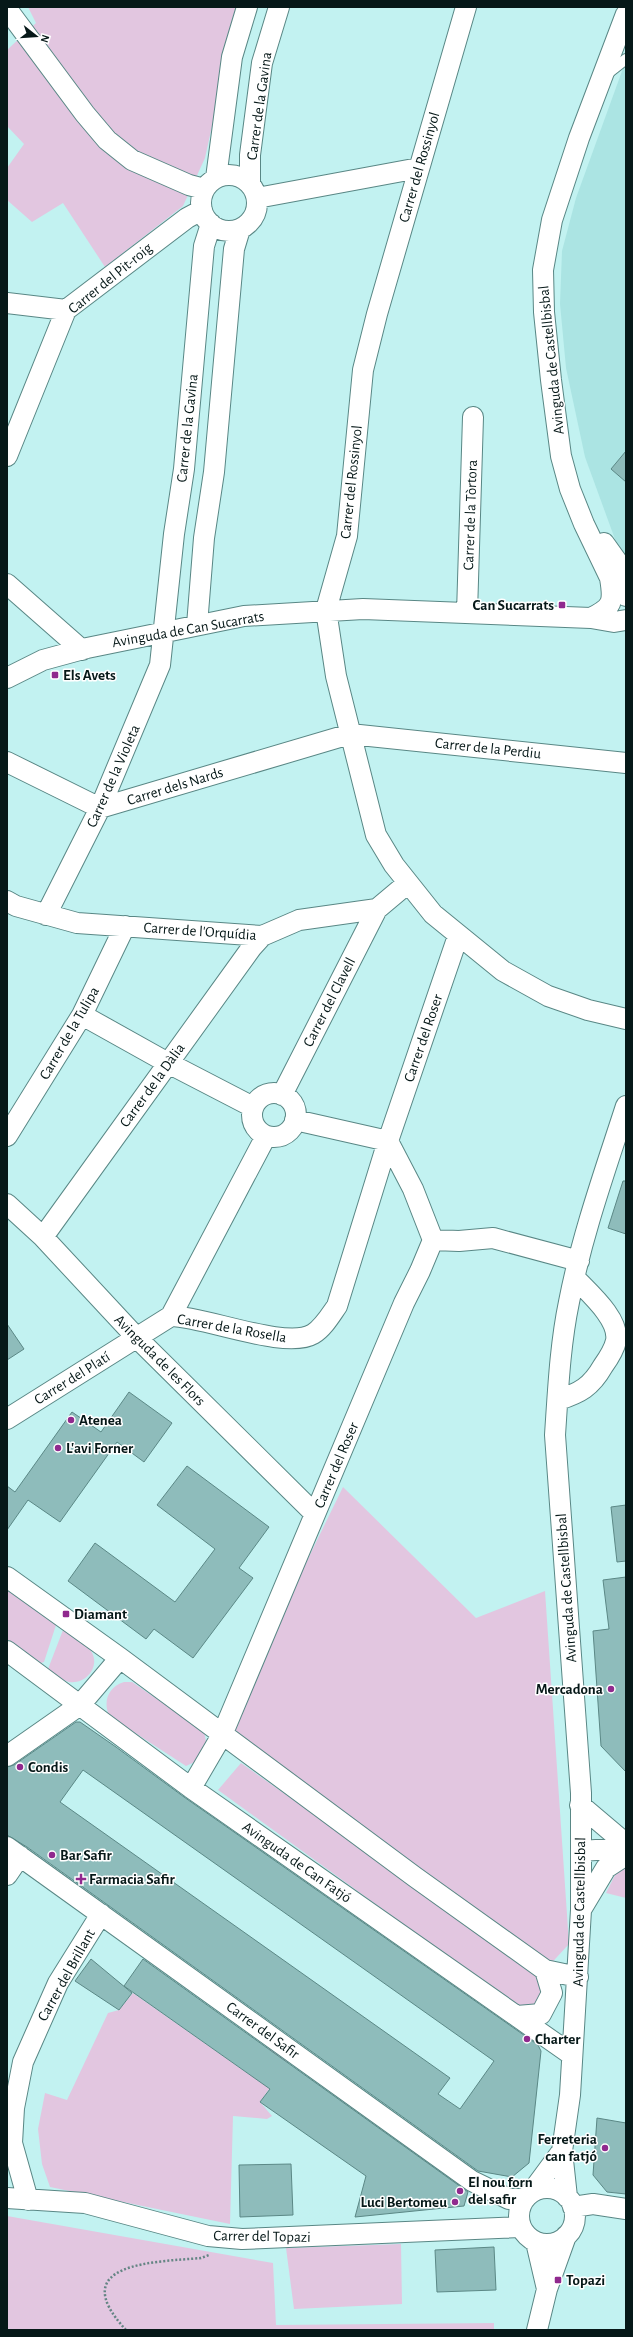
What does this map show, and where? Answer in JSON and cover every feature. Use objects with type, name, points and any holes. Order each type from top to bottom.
[{"type":"street","points":[[7,9],[84,114],[107,140],[132,160],[189,185],[210,184],[229,174],[242,177],[253,190],[255,214],[250,222],[240,229],[227,231],[217,229],[207,217],[201,198],[210,184],[232,57],[247,7]]},
{"type":"street","name":"Carrer de la Gavina","points":[[253,190],[250,155],[262,63],[279,7]]},
{"type":"street","name":"Carrer del Rossinyol","points":[[466,7],[377,314],[363,370],[347,536],[326,610],[336,676],[376,835],[408,883],[433,914],[458,936],[503,971],[548,996],[588,1010],[626,1018]]},
{"type":"street","name":"Avinguda de Castellbisbal","points":[[626,14],[578,138],[552,220],[543,270],[544,312],[551,380],[562,456],[570,490],[584,524],[599,537],[626,596]]},
{"type":"street","points":[[253,190],[419,168]]},
{"type":"street","name":"Carrer de la Gavina","points":[[164,632],[174,534],[184,469],[207,217]]},
{"type":"street","name":"Carrer del Pit-roig","points":[[7,456],[66,310],[187,218],[207,217]]},
{"type":"street","name":"Carrer de la Gavina","points":[[197,626],[204,538],[214,472],[234,249],[240,229]]},
{"type":"street","points":[[7,303],[66,310]]},
{"type":"street","name":"Carrer de la Tòrtora","points":[[467,613],[473,417]]},
{"type":"street","points":[[591,618],[607,610],[612,599],[618,576]]},
{"type":"street","points":[[7,584],[82,650]]},
{"type":"street","name":"Avinguda de Can Sucarrats","points":[[7,678],[43,660],[164,632],[244,616],[363,608],[591,618],[622,625]]},
{"type":"street","name":"Carrer de la Violeta","points":[[46,915],[100,808],[156,679],[160,665],[164,632]]},
{"type":"street","name":"Carrer de la Perdiu","points":[[350,734],[626,763]]},
{"type":"street","name":"Carrer dels Nards","points":[[100,808],[350,734]]},
{"type":"street","points":[[7,762],[100,808]]},
{"type":"street","points":[[377,909],[408,883]]},
{"type":"street","name":"Carrer de l'Orquídia","points":[[10,908],[77,922],[262,936],[299,920],[377,909]]},
{"type":"street","name":"Carrer del Clavell","points":[[282,1095],[377,909]]},
{"type":"street","name":"Carrer de la Tulipa","points":[[7,1136],[82,1016],[125,926]]},
{"type":"street","name":"Carrer de la Dàlia","points":[[43,1237],[252,947],[262,936]]},
{"type":"street","name":"Carrer del Roser","points":[[327,1321],[337,1306],[388,1141],[458,936]]},
{"type":"street","points":[[82,1016],[168,1063],[253,1106]]},
{"type":"street","points":[[275,1093],[282,1095],[293,1104],[295,1120],[292,1127],[285,1134],[274,1138],[266,1136],[260,1133],[252,1122],[253,1106],[263,1096],[275,1093]]},
{"type":"street","name":"Avinguda de Castellbisbal","points":[[570,2202],[562,2151],[578,1977],[581,1910],[581,1851],[580,1806],[556,1435],[558,1400],[569,1303],[585,1234],[626,1106]]},
{"type":"street","points":[[295,1120],[388,1141],[413,1189],[433,1240],[459,1241],[493,1238],[577,1270],[602,1306],[618,1320],[613,1325],[619,1350],[596,1379],[579,1393],[558,1400]]},
{"type":"street","points":[[171,1316],[266,1136]]},
{"type":"street","name":"Avinguda de les Flors","points":[[7,1204],[43,1237],[136,1337],[315,1514]]},
{"type":"street","name":"Carrer del Roser","points":[[191,1788],[222,1735],[404,1303],[433,1240]]},
{"type":"street","name":"Carrer de la Rosella","points":[[136,1337],[171,1316],[189,1317],[270,1337],[294,1339],[313,1334],[327,1321]]},
{"type":"street","name":"Carrer del Platí","points":[[7,1419],[136,1337]]},
{"type":"street","points":[[7,1577],[120,1658],[222,1735],[545,1970],[578,1977]]},
{"type":"street","name":"Avinguda de Can Fatjó","points":[[7,1651],[191,1788],[572,2055]]},
{"type":"street","points":[[7,1756],[80,1705],[120,1658]]},
{"type":"street","points":[[580,1806],[619,1838],[626,1841]]},
{"type":"street","points":[[581,1851],[626,1848]]},
{"type":"street","points":[[7,1875],[13,1851]]},
{"type":"street","name":"Carrer del Safir","points":[[13,1851],[472,2181],[509,2199],[528,2196]]},
{"type":"street","points":[[581,1910],[606,1868],[626,1854]]},
{"type":"street","name":"Carrer del Brillant","points":[[28,2200],[12,2143],[14,2108],[23,2062],[58,1983],[101,1914]]},
{"type":"street","points":[[517,2016],[541,2014],[552,1993],[545,1970]]},
{"type":"street","points":[[562,2151],[528,2196],[519,2212],[521,2227],[526,2236],[536,2242],[545,2244],[554,2243],[566,2236]]},
{"type":"street","points":[[528,2196],[540,2189],[549,2188],[559,2191],[570,2202],[575,2217],[572,2228],[566,2236],[547,2289],[537,2330]]},
{"type":"street","name":"Carrer del Topazi","points":[[7,2198],[85,2203],[208,2236],[242,2239],[521,2227]]},
{"type":"street","points":[[570,2202],[626,2208]]},
{"type":"street","points":[[536,2242],[547,2289]]},
{"type":"lane","points":[[602,78],[626,59]]},
{"type":"path","points":[[126,2330],[115,2316],[106,2297],[105,2282],[109,2277],[122,2270],[149,2263],[201,2258],[211,2254]]},
{"type":"shaded area","points":[[28,7],[238,7],[205,158],[183,206],[105,267],[63,203],[32,222],[7,200],[7,168],[24,144],[7,126],[7,50],[36,23]]},
{"type":"shaded area","points":[[626,60],[626,557],[616,542],[585,457],[566,368],[560,304],[562,251],[576,198]]},
{"type":"shaded area","points":[[343,1487],[476,1618],[545,1591],[569,1944],[545,1970],[222,1735]]},
{"type":"shaded area","points":[[7,1590],[56,1625],[44,1662],[41,1663],[7,1639]]},
{"type":"shaded area","points":[[63,1630],[85,1645],[94,1657],[93,1668],[81,1681],[66,1681],[48,1669]]},
{"type":"shaded area","points":[[124,1682],[132,1682],[204,1731],[207,1747],[199,1760],[186,1766],[109,1716],[107,1710],[108,1695],[114,1687]]},
{"type":"shaded area","points":[[241,1763],[523,1962],[543,1979],[546,1992],[532,2006],[528,2007],[512,2003],[218,1790]]},
{"type":"shaded area","points":[[626,1866],[626,1898],[606,1893],[615,1875]]},
{"type":"shaded area","points":[[133,1993],[250,2075],[270,2046],[288,2062],[260,2102],[272,2116],[267,2119],[233,2116],[230,2224],[50,2187],[42,2164],[38,2129],[45,2093],[67,2100],[108,2013],[119,2010]]},
{"type":"shaded area","points":[[7,2216],[273,2263],[276,2325],[494,2323],[494,2330],[7,2330]]},
{"type":"shaded area","points":[[401,2244],[402,2304],[294,2309],[286,2248]]},
{"type":"building","points":[[626,451],[626,482],[611,469]]},
{"type":"building","points":[[623,1181],[626,1181],[626,1234],[608,1228]]},
{"type":"building","points":[[7,1324],[24,1349],[7,1360]]},
{"type":"building","points":[[129,1392],[172,1423],[144,1462],[117,1442],[60,1522],[28,1500],[7,1530],[7,1486],[15,1492],[72,1412],[101,1432]]},
{"type":"building","points":[[187,1466],[269,1527],[239,1568],[253,1578],[193,1658],[154,1629],[146,1639],[68,1581],[95,1543],[175,1602],[215,1549],[157,1505]]},
{"type":"building","points":[[626,1505],[626,1561],[617,1562],[611,1507]]},
{"type":"building","name":"Mercadona","points":[[626,1577],[626,1772],[601,1746],[593,1631],[609,1629],[603,1580]]},
{"type":"building","points":[[76,1722],[80,1722],[184,1797],[538,2045],[541,2051],[529,2163],[512,2177],[478,2171],[27,1847],[7,1835],[7,1767],[14,1765]],"holes":[[[83,1770],[494,2061],[460,2109],[438,2094],[450,2078],[60,1802]]]},
{"type":"building","points":[[91,1959],[132,1993],[119,2010],[75,1981]]},
{"type":"building","points":[[143,1959],[468,2192],[464,2206],[355,2217],[366,2176],[260,2102],[270,2089],[124,1986]]},
{"type":"building","points":[[597,2118],[626,2123],[626,2194],[607,2192],[593,2175]]},
{"type":"building","points":[[291,2164],[293,2215],[240,2217],[239,2165]]},
{"type":"building","points":[[494,2247],[496,2290],[437,2292],[435,2250]]},
{"type":"place","name":"Can Sucarrats","points":[[562,605]]},
{"type":"place","name":"Els Avets","points":[[55,675]]},
{"type":"place","name":"Atenea","points":[[71,1420]]},
{"type":"place","name":"L'avi Forner","points":[[58,1448]]},
{"type":"place","name":"Diamant","points":[[66,1614]]},
{"type":"place","name":"Mercadona","points":[[611,1689]]},
{"type":"place","name":"Condis","points":[[20,1767]]},
{"type":"place","name":"Bar Safir","points":[[52,1855]]},
{"type":"place","name":"Farmacia Safir","points":[[81,1879]]},
{"type":"place","name":"Charter","points":[[527,2039]]},
{"type":"place","name":"Ferreteria can fatjó","points":[[605,2148]]},
{"type":"place","name":"El nou forn del safir","points":[[460,2191]]},
{"type":"place","name":"Luci Bertomeu","points":[[455,2202]]},
{"type":"place","name":"Topazi","points":[[558,2280]]}]
